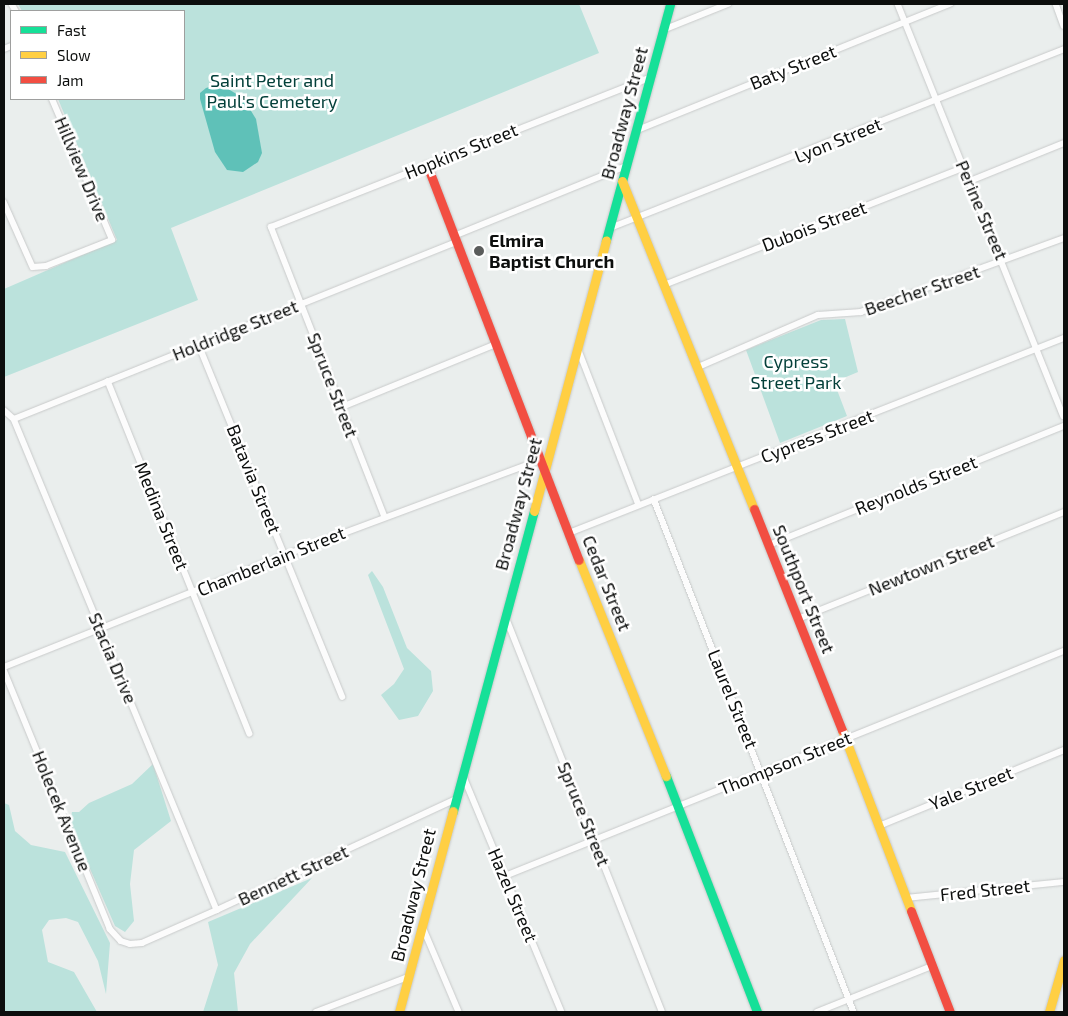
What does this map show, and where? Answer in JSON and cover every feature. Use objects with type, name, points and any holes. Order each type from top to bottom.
[{"type":"street","name":"Broadway Street","points":[[399,1012],[454,800],[464,777],[543,470],[578,348],[670,4]]},
{"type":"street","points":[[663,30],[728,4]]},
{"type":"street","name":"Perine Street","points":[[898,4],[938,100],[963,168],[1004,263],[1064,416]]},
{"type":"street","name":"Baty Street","points":[[636,131],[950,4]]},
{"type":"street","points":[[1056,4],[1064,26]]},
{"type":"street","name":"Lyon Street","points":[[610,228],[637,220],[1064,49]]},
{"type":"street","name":"Hopkins Street","points":[[271,227],[651,77]]},
{"type":"street","name":"Hillview Drive","points":[[4,202],[33,267],[46,266],[112,240],[52,100]]},
{"type":"street","points":[[970,181],[1064,143]]},
{"type":"street","name":"Cedar Street","points":[[427,166],[543,470],[678,806],[757,1012]]},
{"type":"street","name":"Holdridge Street","points":[[14,419],[302,303],[626,166]]},
{"type":"street","name":"Dubois Street","points":[[664,285],[963,168]]},
{"type":"street","name":"Southport Street","points":[[622,181],[846,739],[950,1012]]},
{"type":"street","name":"Spruce Street","points":[[271,227],[384,516]]},
{"type":"street","name":"Beecher Street","points":[[696,368],[818,315],[861,312],[1004,263],[1064,238]]},
{"type":"street","name":"Cypress Street","points":[[569,533],[1064,338]]},
{"type":"street","points":[[342,407],[496,344]]},
{"type":"street","name":"Batavia Street","points":[[199,345],[343,697]]},
{"type":"street","points":[[578,348],[639,505]]},
{"type":"street","name":"Medina Street","points":[[108,381],[250,734]]},
{"type":"street","name":"Stacia Drive","points":[[4,410],[14,419],[217,910]]},
{"type":"street","name":"Reynolds Street","points":[[769,545],[1064,426]]},
{"type":"street","name":"Chamberlain Street","points":[[4,669],[384,516],[540,460]]},
{"type":"street","name":"Laurel Street","points":[[654,499],[854,1012]]},
{"type":"street","name":"Newtown Street","points":[[798,619],[1064,512]]},
{"type":"street","name":"Spruce Street","points":[[506,617],[662,1012]]},
{"type":"street","name":"Thompson Street","points":[[505,876],[1064,651]]},
{"type":"street","name":"Holecek Avenue","points":[[4,669],[110,929],[120,941],[130,944]]},
{"type":"street","name":"Yale Street","points":[[879,826],[1064,750]]},
{"type":"street","name":"Hazel Street","points":[[464,777],[562,1012]]},
{"type":"street","name":"Bennett Street","points":[[130,944],[142,943],[217,910],[454,800]]},
{"type":"street","name":"Fred Street","points":[[906,898],[1064,882]]},
{"type":"street","points":[[422,925],[459,1012]]},
{"type":"street","points":[[1049,1012],[1064,960]]},
{"type":"street","points":[[817,1012],[932,966]]},
{"type":"street","points":[[316,1012],[408,977]]},
{"type":"green space","name":"Saint Peter and Paul's Cemetery","points":[[18,4],[579,4],[599,53],[171,228],[198,300],[4,377],[4,289],[117,240],[58,100],[185,100],[185,10],[21,10]]},
{"type":"green space","name":"Cypress Street Park","points":[[845,319],[858,372],[834,382],[847,416],[780,443],[746,350],[821,320]]},
{"type":"green space","points":[[372,571],[383,587],[407,648],[431,671],[433,691],[418,716],[399,720],[381,695],[394,684],[404,669],[368,575]]},
{"type":"green space","points":[[153,764],[171,821],[134,850],[130,884],[134,921],[125,932],[115,926],[70,823],[72,812],[79,812],[89,803],[132,784]]},
{"type":"green space","points":[[4,803],[9,805],[15,831],[31,845],[65,852],[110,943],[106,994],[98,961],[78,922],[66,918],[49,920],[42,930],[48,962],[74,972],[97,1012],[4,1012]]},
{"type":"green space","points":[[312,878],[250,944],[234,973],[238,1012],[203,1012],[218,965],[208,922]]},
{"type":"water","points":[[220,84],[243,98],[256,119],[262,153],[258,162],[243,172],[227,170],[215,152],[200,99],[200,93],[206,88]]},
{"type":"traffic: fast","points":[[606,240],[670,4]]},
{"type":"traffic: fast","points":[[453,811],[534,511]]},
{"type":"traffic: fast","points":[[666,776],[757,1012]]},
{"type":"traffic: slow","points":[[622,181],[754,509]]},
{"type":"traffic: slow","points":[[534,511],[606,240]]},
{"type":"traffic: slow","points":[[579,560],[666,776]]},
{"type":"traffic: slow","points":[[842,730],[911,911]]},
{"type":"traffic: slow","points":[[399,1012],[453,811]]},
{"type":"traffic: slow","points":[[1049,1012],[1064,960]]},
{"type":"traffic: jam","points":[[427,165],[579,560]]},
{"type":"traffic: jam","points":[[754,509],[842,730]]},
{"type":"traffic: jam","points":[[911,911],[950,1012]]},
{"type":"place","name":"Elmira Baptist Church","points":[[479,251]]}]
